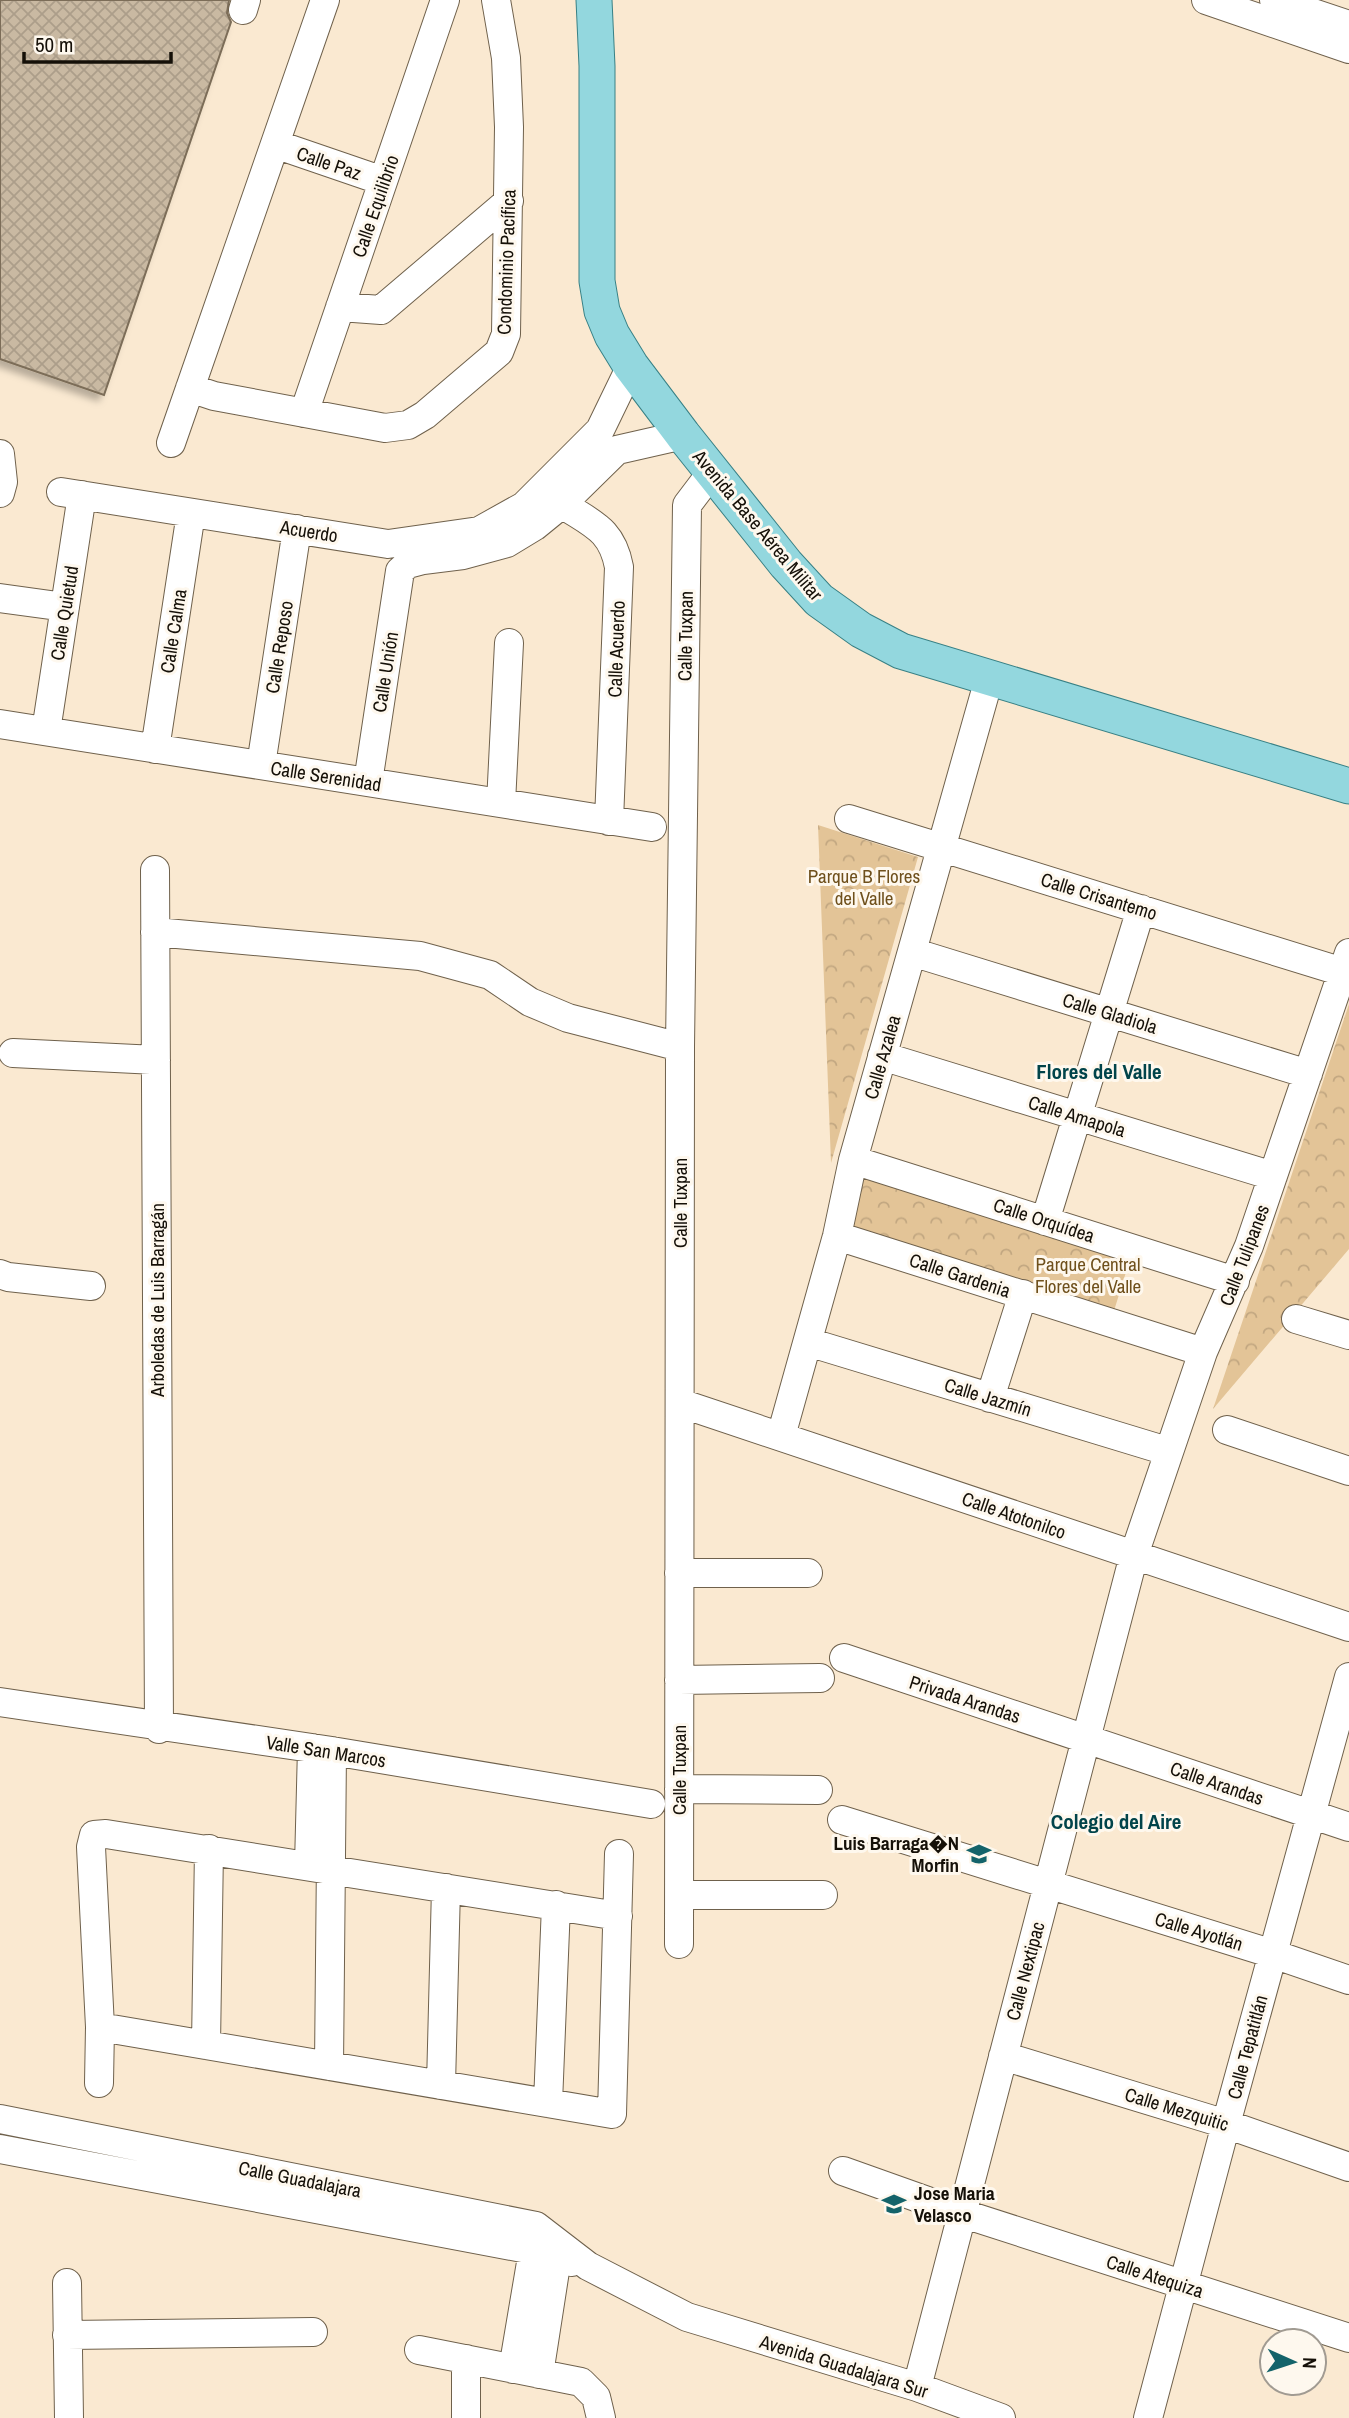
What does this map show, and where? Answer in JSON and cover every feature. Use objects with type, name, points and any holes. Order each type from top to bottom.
[{"type":"main road","name":"Avenida Base Aérea Militar","points":[[594,0],[597,66],[597,281],[602,311],[612,335],[631,366],[712,472],[786,564],[819,600],[861,630],[901,651],[1349,786]]},
{"type":"street","points":[[171,443],[325,0]]},
{"type":"street","name":"Calle Equilibrio","points":[[304,413],[445,0]]},
{"type":"street","name":"Condominio Pacífica","points":[[190,388],[214,396],[385,428],[408,425],[425,415],[499,352],[506,334],[509,201],[506,58],[496,0]]},
{"type":"street","points":[[1206,0],[1349,49]]},
{"type":"street","points":[[1274,0],[1349,25]]},
{"type":"street","name":"Calle Paz","points":[[275,144],[383,181]]},
{"type":"street","points":[[340,307],[381,310],[509,201]]},
{"type":"street","name":"Acuerdo","points":[[71,493],[388,544],[423,559],[463,555],[507,543],[535,526],[608,440],[631,366]]},
{"type":"street","points":[[608,440],[683,435]]},
{"type":"street","points":[[0,454],[4,482],[0,493]]},
{"type":"street","name":"Calle Tuxpan","points":[[679,1944],[680,1047],[687,505],[712,472]]},
{"type":"street","name":"Calle Acuerdo","points":[[573,480],[615,548],[619,567],[610,821]]},
{"type":"street","name":"Calle Quietud","points":[[46,732],[65,607],[71,493]]},
{"type":"street","name":"Calle Calma","points":[[155,749],[191,513]]},
{"type":"street","name":"Calle Reposo","points":[[261,765],[297,529]]},
{"type":"street","name":"Calle Unión","points":[[368,782],[405,553]]},
{"type":"street","points":[[0,598],[65,607]]},
{"type":"street","points":[[501,803],[509,643]]},
{"type":"street","name":"Calle Azalea","points":[[781,1436],[837,1236],[853,1160],[989,679]]},
{"type":"street","name":"Calle Serenidad","points":[[0,724],[652,827]]},
{"type":"street","name":"Calle Crisantemo","points":[[849,818],[1141,909],[1347,966]]},
{"type":"street","name":"Arboledas de Luis Barragán","points":[[155,870],[159,1727]]},
{"type":"street","points":[[1045,1221],[1141,909]]},
{"type":"street","points":[[155,932],[420,956],[490,975],[530,1002],[568,1018],[680,1047]]},
{"type":"street","name":"Calle Gladiola","points":[[912,952],[1308,1074]]},
{"type":"street","name":"Calle Tulipanes","points":[[1134,1555],[1202,1352],[1235,1281],[1347,966]]},
{"type":"street","points":[[13,1053],[156,1060]]},
{"type":"street","name":"Calle Amapola","points":[[882,1056],[1273,1177]]},
{"type":"street","name":"Calle Orquídea","points":[[853,1160],[1235,1281]]},
{"type":"street","name":"Calle Gardenia","points":[[837,1236],[1202,1352]]},
{"type":"street","points":[[0,1274],[91,1286]]},
{"type":"street","points":[[990,1398],[1023,1294]]},
{"type":"street","points":[[1296,1319],[1349,1335]]},
{"type":"street","name":"Calle Jazmín","points":[[808,1342],[1167,1451]]},
{"type":"street","name":"Calle Atotonilco","points":[[680,1403],[1349,1627]]},
{"type":"street","points":[[1227,1430],[1349,1471]]},
{"type":"street","name":"Calle Nextipac","points":[[917,2387],[1134,1555]]},
{"type":"street","points":[[679,1573],[808,1573]]},
{"type":"street","name":"Privada Arandas","points":[[844,1658],[1086,1739]]},
{"type":"street","name":"Calle Tepatitlán","points":[[1148,2418],[1349,1677]]},
{"type":"street","points":[[679,1680],[820,1678]]},
{"type":"street","name":"Valle San Marcos","points":[[0,1702],[322,1750],[651,1804]]},
{"type":"street","name":"Calle Arandas","points":[[1086,1739],[1349,1827]]},
{"type":"street","points":[[322,1750],[320,1867],[329,2066]]},
{"type":"street","points":[[679,1789],[818,1790]]},
{"type":"street","name":"Calle Ayotlán","points":[[842,1820],[1349,1980]]},
{"type":"street","points":[[99,2083],[100,2027],[91,1847],[94,1835],[106,1834],[209,1849],[618,1916]]},
{"type":"street","points":[[206,2045],[209,1849]]},
{"type":"street","points":[[100,2027],[612,2114],[620,1854]]},
{"type":"street","points":[[441,2085],[446,1888]]},
{"type":"street","points":[[679,1895],[823,1895]]},
{"type":"street","points":[[548,2103],[556,1905]]},
{"type":"street","name":"Calle Mezquitic","points":[[1003,2056],[1226,2124],[1349,2167]]},
{"type":"street","name":"Calle Guadalajara","points":[[0,2119],[167,2153],[546,2245],[687,2317]]},
{"type":"street","name":"Calle Guadalajara","points":[[0,2149],[163,2180],[546,2245]]},
{"type":"street","points":[[163,2180],[173,2179],[179,2172],[178,2162],[167,2153]]},
{"type":"street","name":"Calle Atequiza","points":[[844,2171],[961,2213],[1349,2338]]},
{"type":"street","points":[[526,2372],[546,2245]]},
{"type":"street","points":[[67,2283],[69,2418]]},
{"type":"street","name":"Avenida Guadalajara Sur","points":[[687,2317],[917,2387],[1001,2418]]},
{"type":"street","points":[[68,2335],[313,2332]]},
{"type":"street","points":[[419,2350],[581,2382],[596,2397],[601,2418]]},
{"type":"street","points":[[466,2360],[467,2418]]},
{"type":"green space","name":"Parque B Flores del Valle","points":[[818,825],[918,857],[831,1163]]},
{"type":"green space","points":[[1349,1004],[1349,1249],[1213,1409]]},
{"type":"green space","name":"Parque Central Flores del Valle","points":[[862,1174],[1131,1256],[1113,1314],[846,1231]]},
{"type":"building","points":[[0,0],[229,0],[227,13],[231,22],[104,395],[0,359]]},
{"type":"place","name":"Luis Barraga�N Morfin","points":[[979,1854]]},
{"type":"place","name":"Jose Maria Velasco","points":[[894,2204]]},
{"type":"district","name":"Flores del Valle","points":[[1099,1071]]},
{"type":"district","name":"Colegio del Aire","points":[[1116,1821]]}]
